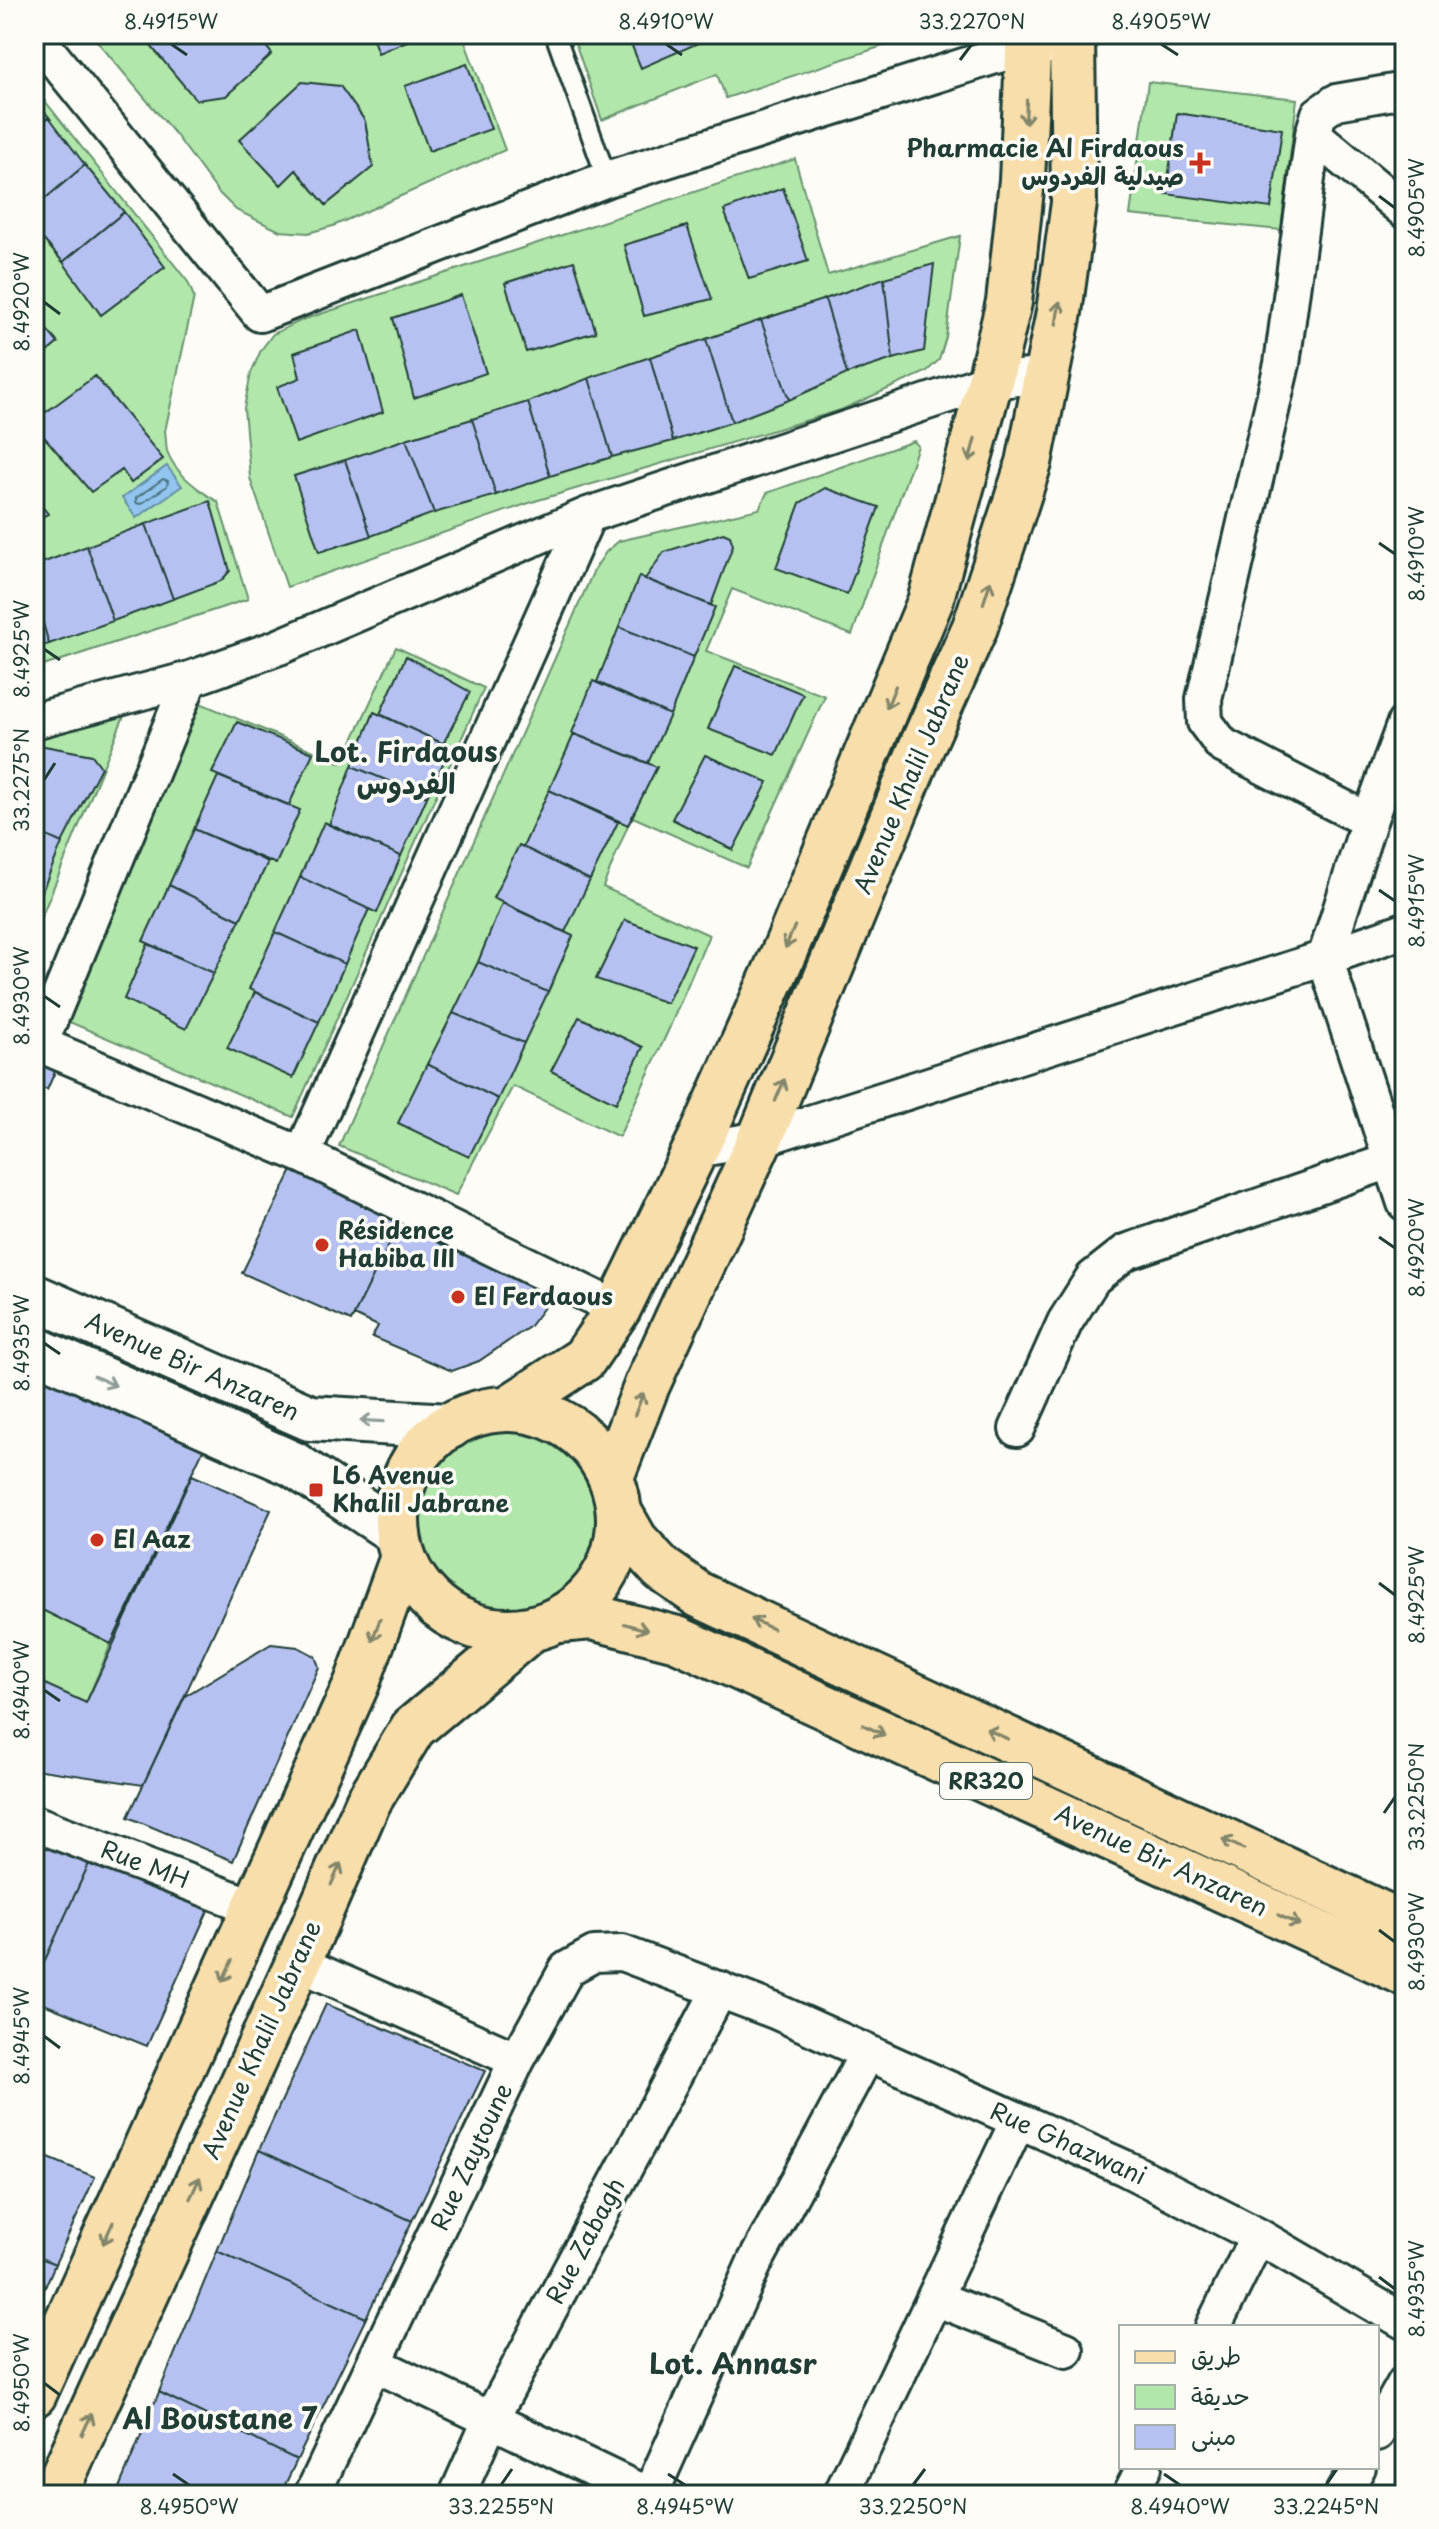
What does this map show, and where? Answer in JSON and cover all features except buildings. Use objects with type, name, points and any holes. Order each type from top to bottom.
[{"type":"main road","name":"Avenue Khalil Jabrane","points":[[507,1409],[584,1359],[618,1309],[695,1150],[785,950],[930,602],[1009,302],[1022,180],[1030,39]]},
{"type":"main road","name":"Avenue Khalil Jabrane","points":[[615,1494],[647,1385],[760,1139],[922,746],[975,627],[1029,463],[1048,375],[1074,203],[1073,41]]},
{"type":"main road","points":[[917,636],[966,646]]},
{"type":"main road","name":"Avenue Bir Anzaren","points":[[34,1297],[310,1418],[450,1426]]},
{"type":"main road","name":"Avenue Bir Anzaren","points":[[34,1349],[293,1464],[400,1545]]},
{"type":"main road","name":"RR320","points":[[545,1625],[500,1632],[469,1625],[444,1612],[423,1593],[411,1575],[400,1545],[398,1507],[404,1482],[422,1450],[450,1426],[482,1412],[507,1409],[544,1415],[573,1430],[602,1459],[615,1494]]},
{"type":"main road","points":[[545,1625],[590,1596],[611,1564],[619,1538],[615,1494]]},
{"type":"main road","name":"Avenue Bir Anzaren","points":[[615,1494],[635,1540],[662,1569],[699,1595],[1405,1925]]},
{"type":"main road","points":[[34,2394],[357,1683],[400,1545]]},
{"type":"main road","name":"Avenue Bir Anzaren","points":[[545,1625],[592,1617],[677,1639],[1405,1973]]},
{"type":"main road","name":"Avenue Khalil Jabrane","points":[[54,2495],[298,1963],[368,1802],[413,1728],[545,1625]]},
{"type":"street","points":[[34,34],[260,314],[607,179],[1030,39],[1073,41]]},
{"type":"street","points":[[1369,821],[1222,745],[1205,722],[1204,699],[1282,364],[1313,134],[1319,114],[1336,102],[1405,90]]},
{"type":"street","points":[[1313,134],[1405,211]]},
{"type":"street","points":[[34,721],[190,679],[279,647],[588,515],[990,381],[1048,375]]},
{"type":"street","points":[[302,1155],[588,515]]},
{"type":"street","points":[[190,679],[37,1043],[302,1155],[618,1309]]},
{"type":"street","points":[[1405,723],[1369,821],[1325,958],[1405,1203]]},
{"type":"street","points":[[695,1150],[760,1139],[1405,930]]},
{"type":"street","points":[[1017,1429],[1065,1322],[1093,1278],[1126,1252],[1390,1161]]},
{"type":"street","name":"Rue MH","points":[[34,1823],[256,1908]]},
{"type":"street","name":"Rue Zaytoune","points":[[312,2495],[517,2060],[567,1969],[594,1954],[622,1953],[720,1989]]},
{"type":"street","points":[[298,1963],[517,2060]]},
{"type":"street","name":"Rue Ghazwani","points":[[720,1989],[1125,2168],[1258,2236],[1405,2322]]},
{"type":"street","name":"Rue Zabagh","points":[[457,2495],[491,2419],[720,1989]]},
{"type":"street","points":[[375,2364],[649,2495],[755,2262],[867,2054]]},
{"type":"street","points":[[841,2495],[1018,2121]]},
{"type":"street","points":[[1214,2325],[1258,2236]]},
{"type":"street","points":[[935,2298],[1066,2350]]},
{"type":"street","points":[[1379,2429],[1405,2383]]},
{"type":"street","points":[[1130,2495],[1143,2469]]},
{"type":"street","points":[[1342,2495],[1357,2469]]},
{"type":"lane","points":[[555,34],[607,179]]},
{"type":"green space","points":[[91,34],[462,34],[505,150],[333,226],[308,233],[280,231],[236,210],[218,192],[176,135]]},
{"type":"green space","points":[[572,34],[919,34],[726,98],[717,74],[602,120]]},
{"type":"green space","points":[[1148,82],[1297,99],[1281,230],[1130,215]]},
{"type":"green space","points":[[34,87],[188,282],[194,297],[165,431],[167,451],[182,474],[218,502],[248,599],[34,669]]},
{"type":"green space","points":[[795,159],[828,275],[960,236],[946,337],[939,360],[926,372],[841,410],[535,501],[287,587],[250,478],[244,408],[251,373],[261,350],[273,334],[302,320]]},
{"type":"green space","points":[[914,441],[918,446],[852,635],[732,589],[706,651],[825,696],[747,868],[633,817],[628,825],[603,887],[709,935],[619,1137],[513,1086],[456,1195],[339,1146],[594,570],[606,552],[619,541],[759,509],[767,493]]},
{"type":"green space","points":[[396,647],[484,688],[293,1117],[60,1018],[198,702],[342,763]]},
{"type":"green space","points":[[128,706],[34,935],[34,737]]},
{"type":"green space","points":[[510,1426],[549,1439],[570,1452],[594,1484],[601,1523],[595,1549],[564,1588],[533,1606],[493,1612],[452,1591],[439,1579],[421,1549],[417,1515],[427,1479],[451,1449],[485,1432]]},
{"type":"green space","points":[[34,1606],[111,1644],[86,1703],[34,1679]]},
{"type":"water","points":[[167,466],[182,486],[136,518],[122,498]]},
{"type":"place","name":"Pharmacie Al Firdaous صيدلية الفردوس","points":[[1200,163]]},
{"type":"place","name":"Résidence Habiba III","points":[[322,1245]]},
{"type":"place","name":"El Ferdaous","points":[[458,1297]]},
{"type":"place","name":"L6 Avenue Khalil Jabrane","points":[[316,1490]]},
{"type":"place","name":"El Aaz","points":[[97,1540]]},
{"type":"district","name":"Lot. Firdaous الفردوس","points":[[406,768]]},
{"type":"district","name":"Lot. Annasr","points":[[733,2364]]},
{"type":"district","name":"Al Boustane 7","points":[[220,2419]]}]
